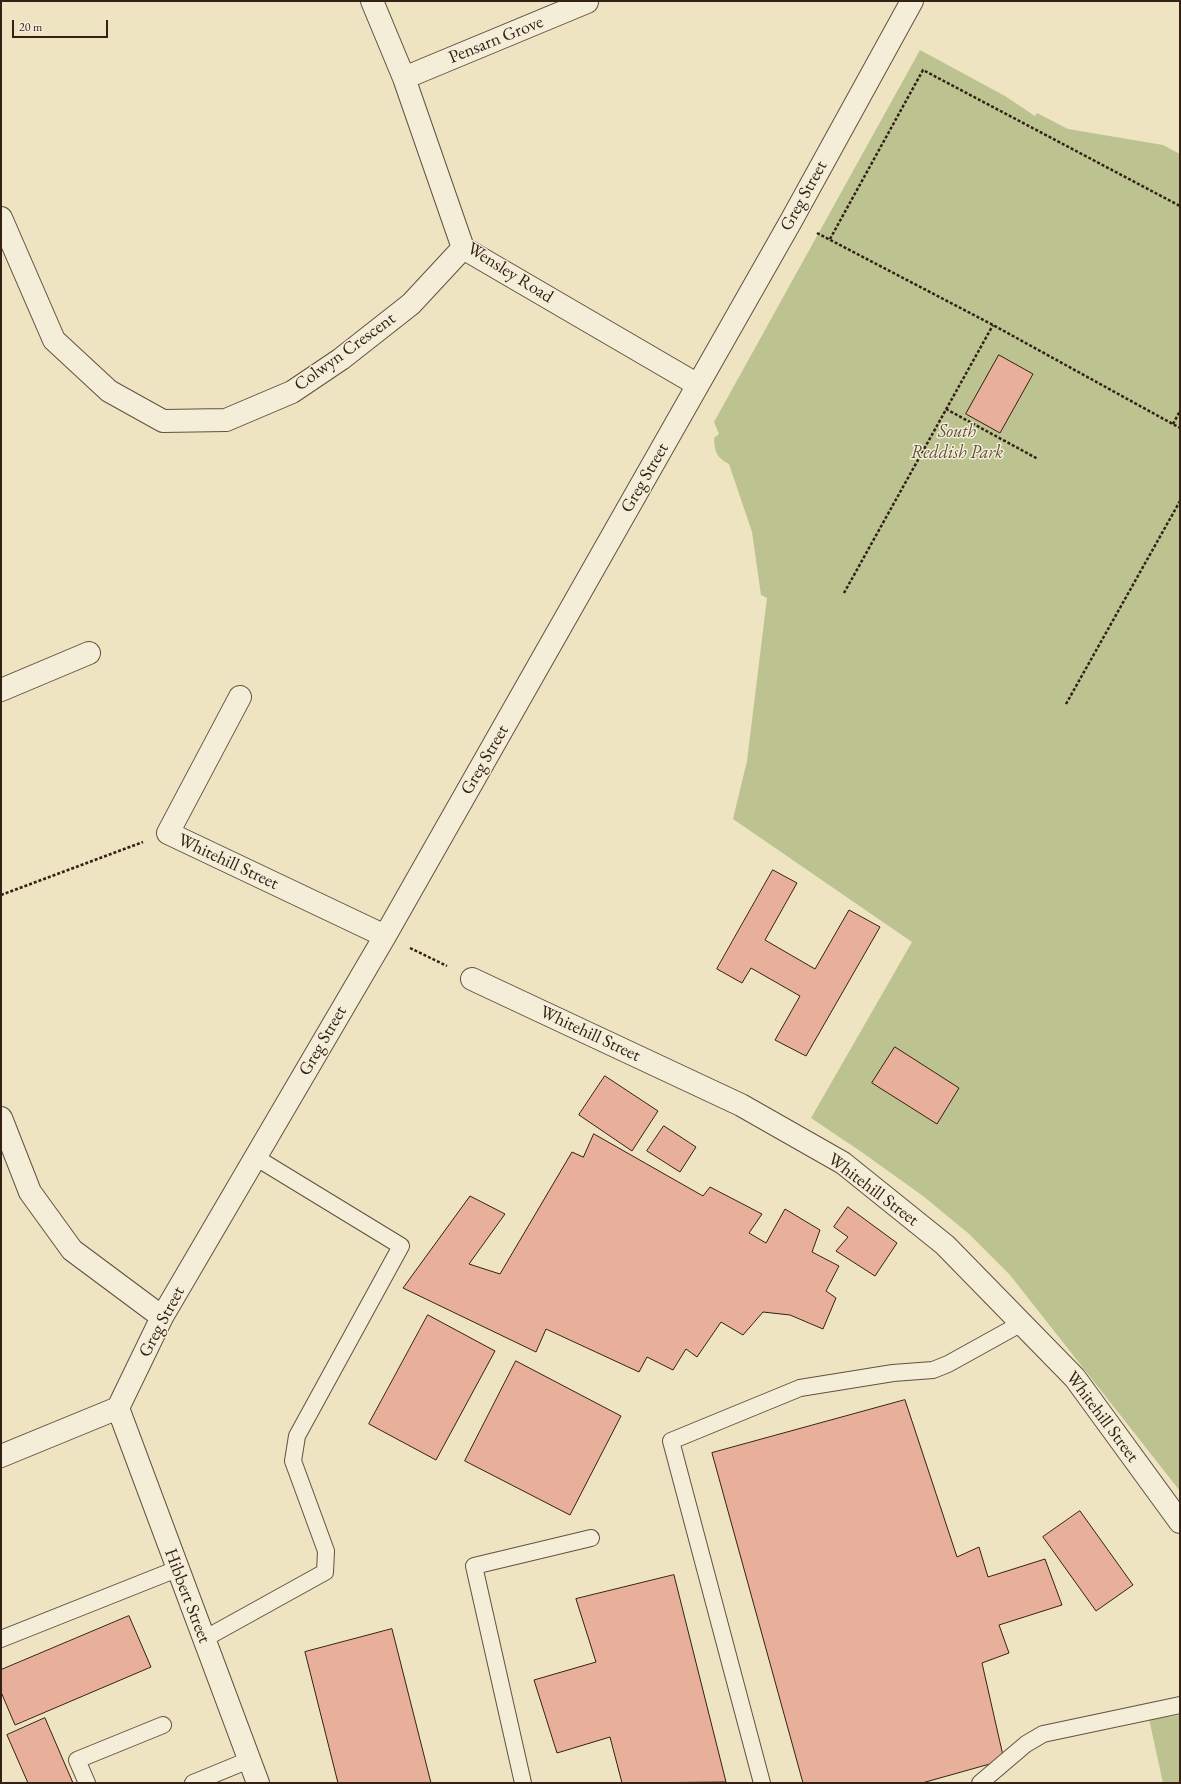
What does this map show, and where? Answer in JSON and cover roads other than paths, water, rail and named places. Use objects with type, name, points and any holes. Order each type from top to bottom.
[{"type":"street","name":"Wensley Road","points":[[372,1],[404,78],[463,248],[698,385]]},
{"type":"street","name":"Greg Street","points":[[118,1408],[162,1317],[385,936],[791,221],[912,1]]},
{"type":"street","name":"Pensarn Grove","points":[[404,78],[587,2]]},
{"type":"street","name":"Colwyn Crescent","points":[[1,218],[54,340],[109,391],[163,421],[226,420],[292,392],[341,359],[411,304],[463,248]]},
{"type":"street","points":[[1,690],[88,653]]},
{"type":"street","name":"Whitehill Street","points":[[240,697],[168,833],[385,936]]},
{"type":"street","name":"Whitehill Street","points":[[472,979],[741,1105],[843,1163],[945,1245],[1075,1378],[1180,1522]]},
{"type":"street","points":[[1,1118],[30,1192],[72,1250],[162,1317]]},
{"type":"street","points":[[1,1456],[118,1408]]},
{"type":"street","name":"Hibbert Street","points":[[118,1408],[258,1783]]},
{"type":"lane","points":[[204,1639],[325,1572],[326,1551],[293,1461],[297,1436],[401,1246],[255,1157]]},
{"type":"lane","points":[[762,1783],[671,1441],[800,1388],[893,1373],[933,1370],[948,1364],[1022,1323]]},
{"type":"lane","points":[[523,1783],[474,1566],[591,1538]]},
{"type":"lane","points":[[1,1639],[177,1568]]},
{"type":"lane","points":[[980,1783],[1026,1744],[1043,1734],[1180,1705]]},
{"type":"lane","points":[[87,1783],[77,1760],[163,1725]]},
{"type":"lane","points":[[193,1783],[249,1760]]},
{"type":"park label","name":"South Reddish Park","points":[[957,442]]}]
